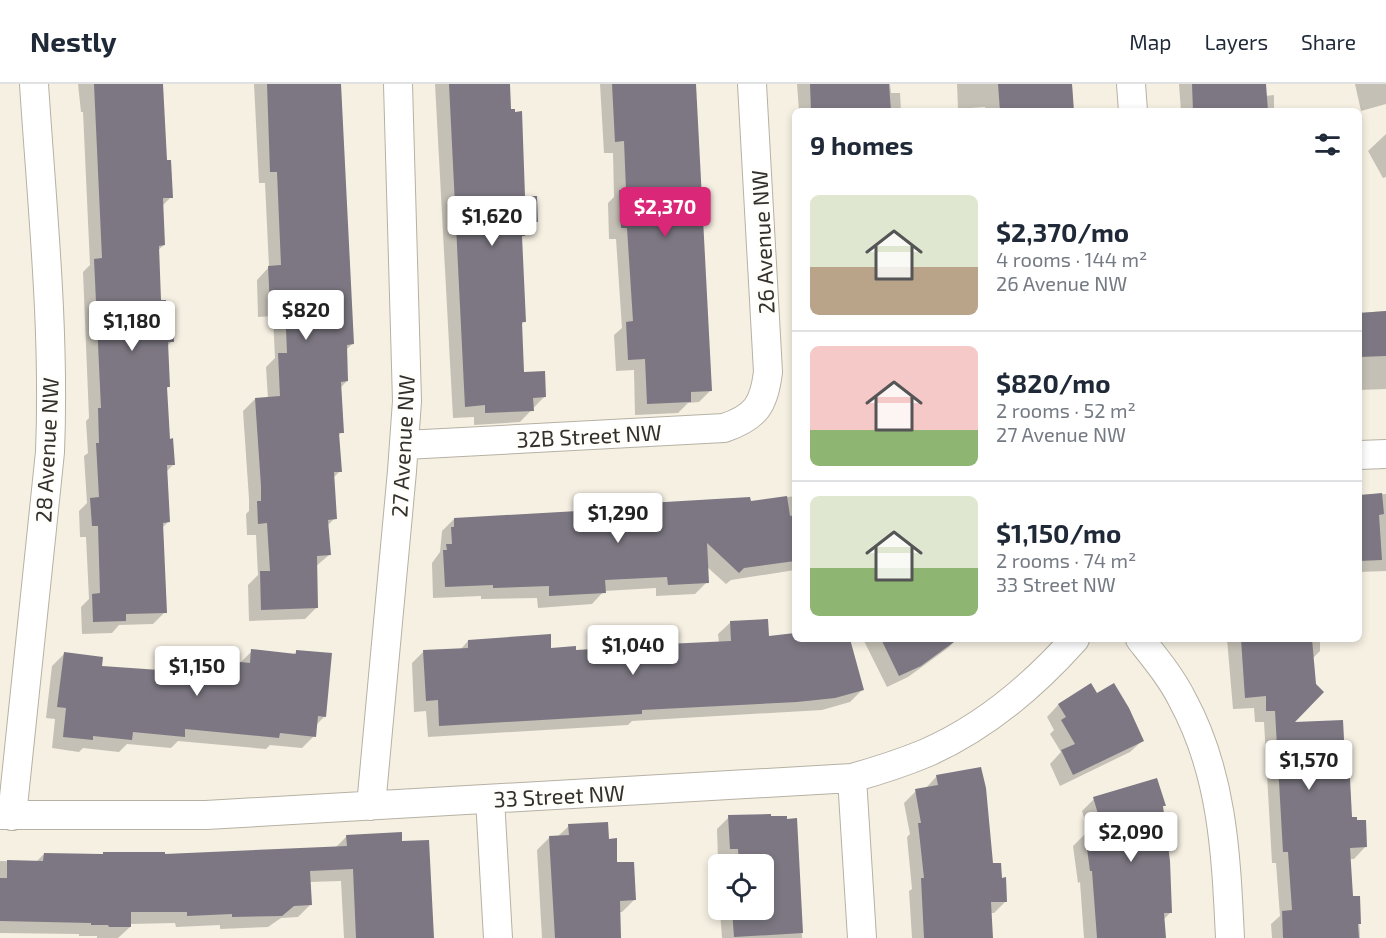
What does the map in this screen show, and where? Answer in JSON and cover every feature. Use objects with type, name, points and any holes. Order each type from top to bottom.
[{"type":"street","name":"28 Avenue NW","points":[[6,815],[50,452],[52,398],[50,320],[34,84]]},
{"type":"street","name":"27 Avenue NW","points":[[371,806],[405,445],[407,391],[398,84]]},
{"type":"street","name":"26 Avenue NW","points":[[752,84],[768,356],[768,372],[763,400]]},
{"type":"street","points":[[1131,84],[1133,108]]},
{"type":"street","name":"32B Street NW","points":[[405,445],[723,428],[738,423],[753,413],[763,400]]},
{"type":"street","points":[[1362,455],[1386,454]]},
{"type":"street","name":"33 Street NW","points":[[6,815],[206,815],[852,778],[928,752],[990,716],[1046,670],[1072,642]]},
{"type":"street","points":[[1142,642],[1182,699],[1210,770],[1222,819],[1230,938]]},
{"type":"street","points":[[852,778],[862,938]]},
{"type":"street","points":[[490,799],[498,938]]},
{"type":"building","points":[[94,84],[163,84],[167,160],[171,160],[173,198],[163,198],[165,245],[159,246],[161,300],[166,300],[167,319],[173,319],[174,342],[168,342],[170,387],[167,387],[170,439],[173,438],[175,465],[167,465],[170,522],[163,523],[167,613],[126,614],[126,621],[93,622],[92,594],[100,593],[98,526],[92,526],[90,498],[99,497],[96,443],[99,443],[98,408],[101,408],[94,259],[102,258]]},
{"type":"building","points":[[267,84],[341,84],[354,344],[347,345],[348,381],[341,382],[344,433],[339,433],[342,472],[334,472],[337,519],[328,520],[331,555],[317,556],[318,608],[261,610],[260,571],[270,571],[267,523],[258,524],[257,501],[261,501],[261,486],[255,398],[280,396],[278,353],[287,353],[285,305],[270,306],[268,266],[281,265],[277,172],[270,172]]},
{"type":"building","points":[[449,84],[510,84],[511,109],[515,109],[515,112],[522,111],[525,196],[537,196],[538,222],[524,222],[525,236],[522,236],[526,322],[522,322],[524,372],[545,371],[546,397],[533,398],[534,411],[485,413],[485,405],[465,407]]},
{"type":"building","points":[[612,84],[696,84],[712,391],[691,392],[691,402],[647,404],[645,359],[628,360],[626,322],[633,321],[627,228],[621,228],[619,190],[626,190],[624,141],[615,142]]},
{"type":"building","points":[[810,84],[889,84],[891,108],[811,108]]},
{"type":"building","points":[[998,84],[1072,84],[1074,108],[1000,108]]},
{"type":"building","points":[[1192,84],[1266,84],[1268,108],[1193,108]]},
{"type":"building","points":[[1386,311],[1386,356],[1362,357],[1362,313]]},
{"type":"building","points":[[1382,493],[1384,514],[1379,515],[1382,560],[1362,561],[1362,495]]},
{"type":"building","points":[[787,496],[790,516],[792,516],[792,561],[744,568],[739,573],[707,543],[709,583],[668,585],[667,577],[605,580],[606,593],[549,596],[549,586],[445,587],[443,550],[447,550],[446,544],[452,544],[451,527],[454,527],[454,518],[630,508],[630,504],[750,497],[751,501]]},
{"type":"building","points":[[768,619],[769,636],[792,633],[792,642],[851,642],[864,690],[835,698],[797,702],[642,710],[642,714],[439,726],[438,700],[426,701],[423,650],[468,648],[468,640],[551,634],[551,648],[576,646],[576,650],[593,649],[593,651],[644,649],[644,645],[731,641],[730,621]]},
{"type":"building","points":[[882,642],[954,642],[921,666],[899,676]]},
{"type":"building","points":[[1241,642],[1312,642],[1316,684],[1324,692],[1295,722],[1343,720],[1345,759],[1349,759],[1352,817],[1357,817],[1357,820],[1366,820],[1367,847],[1350,848],[1353,896],[1360,896],[1359,938],[1283,938],[1282,911],[1292,910],[1288,852],[1283,852],[1275,711],[1266,711],[1266,696],[1245,698]]},
{"type":"building","points":[[251,649],[296,654],[296,650],[332,653],[326,717],[318,716],[316,737],[280,733],[279,738],[185,729],[185,737],[133,732],[132,740],[93,736],[93,740],[63,737],[66,708],[57,707],[64,652],[103,657],[102,666],[174,671],[174,666],[198,669],[200,658],[250,663]]},
{"type":"building","points":[[1091,683],[1097,693],[1114,683],[1129,708],[1144,741],[1073,775],[1061,750],[1075,744],[1061,720],[1066,717],[1058,704]]},
{"type":"building","points":[[981,767],[986,788],[993,863],[1001,863],[1002,878],[1006,877],[1007,902],[991,902],[993,938],[924,938],[921,878],[924,878],[918,823],[921,823],[915,789],[938,785],[936,775]]},
{"type":"building","points":[[1157,778],[1166,806],[1163,806],[1170,861],[1172,913],[1164,913],[1166,938],[1097,938],[1092,871],[1090,871],[1085,833],[1103,831],[1093,797]]},
{"type":"building","points":[[771,814],[771,816],[787,816],[787,819],[797,818],[803,933],[734,937],[733,920],[774,920],[774,854],[738,854],[738,849],[730,849],[728,815]]},
{"type":"building","points":[[608,822],[609,839],[617,838],[617,862],[634,862],[636,900],[620,901],[621,938],[555,938],[549,836],[569,835],[568,824]]},
{"type":"building","points":[[402,832],[402,841],[429,840],[434,938],[356,938],[353,869],[310,871],[312,905],[294,906],[282,916],[232,917],[232,914],[187,916],[187,912],[131,912],[131,927],[109,927],[108,925],[91,925],[91,923],[0,921],[0,878],[7,878],[7,860],[43,861],[44,853],[165,852],[165,854],[347,846],[346,835]]}]
